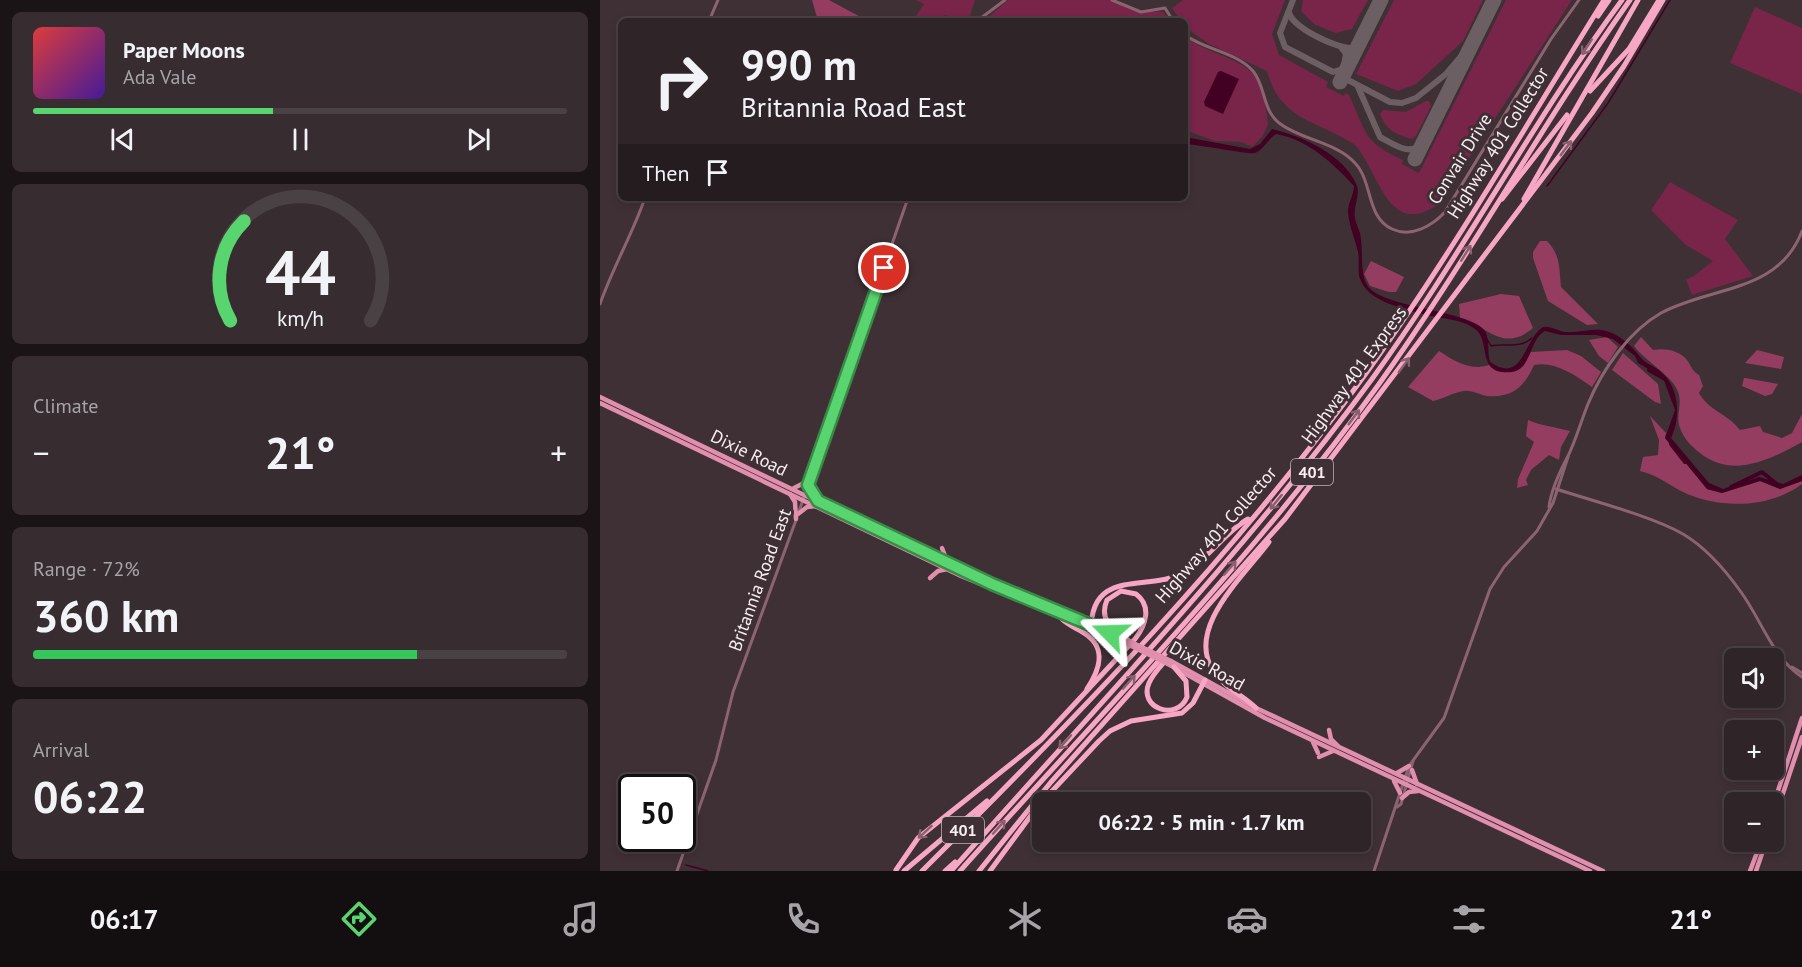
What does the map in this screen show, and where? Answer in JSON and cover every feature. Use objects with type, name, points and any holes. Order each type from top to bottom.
[{"type":"highway","name":"Highway 401 Collector","points":[[922,871],[1121,666],[1252,516],[1323,430],[1418,297],[1604,0]]},
{"type":"highway","points":[[1572,53],[1609,0]]},
{"type":"highway","name":"Highway 401 Express","points":[[951,871],[1252,532],[1315,454],[1427,299],[1537,124],[1622,0]]},
{"type":"highway","name":"Highway 401 Express","points":[[960,871],[1192,612],[1305,480],[1379,384],[1436,302],[1555,109],[1630,0]]},
{"type":"highway","points":[[1506,228],[1549,158],[1638,0]]},
{"type":"highway","points":[[1506,228],[1592,113],[1661,0]]},
{"type":"highway","points":[[1590,91],[1629,49],[1661,0]]},
{"type":"highway","points":[[1497,205],[1567,115]]},
{"type":"highway","name":"401","points":[[979,871],[1051,782],[1285,519],[1506,228]]},
{"type":"highway","points":[[1091,628],[1097,605],[1106,591],[1122,585],[1178,576],[1200,562],[1252,516]]},
{"type":"highway","points":[[1256,708],[1230,690],[1215,673],[1205,651],[1205,638],[1220,606],[1285,519]]},
{"type":"highway","points":[[896,870],[911,846],[927,830],[1014,763],[1067,714],[1129,647],[1143,627],[1146,612],[1142,600],[1132,592],[1121,591],[1107,600],[1104,615],[1112,629],[1128,643]]},
{"type":"highway","points":[[1062,619],[1094,641],[1100,663],[1097,675],[1067,714]]},
{"type":"highway","points":[[1171,664],[1186,681],[1188,694],[1179,708],[1163,711],[1150,701],[1148,687],[1180,639]]},
{"type":"highway","points":[[990,871],[1038,806],[1110,731],[1131,721],[1182,713],[1193,703],[1204,682]]},
{"type":"highway","points":[[904,871],[1003,789]]},
{"type":"highway","points":[[945,871],[976,843]]},
{"type":"main road","name":"Dixie Road","points":[[600,397],[948,566],[1062,619],[1091,628]]},
{"type":"main road","name":"Dixie Road","points":[[600,403],[790,490]]},
{"type":"main road","points":[[809,483],[818,504],[807,507],[797,517],[795,502],[790,490],[809,483]]},
{"type":"main road","points":[[930,578],[948,566],[942,548]]},
{"type":"main road","name":"Dixie Road","points":[[948,566],[1128,643],[1204,682],[1265,718],[1406,782],[1418,791],[1590,871]]},
{"type":"main road","name":"Dixie Road","points":[[1204,682],[1393,776]]},
{"type":"main road","points":[[1778,792],[1802,718]]},
{"type":"main road","points":[[1329,730],[1331,739],[1340,748]]},
{"type":"main road","points":[[1783,792],[1802,736]]},
{"type":"main road","points":[[1312,740],[1319,755],[1334,751]]},
{"type":"main road","points":[[1417,784],[1411,768],[1393,776],[1401,795],[1418,791]]},
{"type":"main road","name":"Dixie Road","points":[[1406,782],[1417,784],[1603,871]]},
{"type":"main road","points":[[1750,871],[1757,852]]},
{"type":"main road","points":[[1756,871],[1763,852]]},
{"type":"street","points":[[710,18],[719,0]]},
{"type":"street","points":[[981,18],[1005,0]]},
{"type":"street","points":[[1112,0],[1141,12],[1166,8],[1171,18]]},
{"type":"street","name":"Convair Drive","points":[[1188,37],[1250,69],[1260,82],[1268,109],[1277,122],[1353,160],[1362,173],[1378,217],[1389,228],[1408,232],[1427,226],[1445,212],[1535,65],[1578,0]]},
{"type":"street","points":[[600,304],[612,268],[634,230],[644,201]]},
{"type":"street","name":"Britannia Road East","points":[[677,871],[716,760],[733,692],[797,517],[907,201]]},
{"type":"street","points":[[1374,871],[1413,760],[1444,717],[1494,582],[1511,559],[1532,539],[1549,509],[1595,388],[1632,337],[1647,321],[1664,312],[1747,284],[1771,273],[1784,260],[1802,231]]},
{"type":"street","points":[[1556,489],[1670,528],[1692,540],[1732,580],[1749,604],[1767,638],[1802,675]]},
{"type":"shaded area","points":[[812,0],[829,0],[862,18],[817,18]]},
{"type":"shaded area","points":[[916,0],[975,0],[969,18],[952,18],[945,15],[943,18],[915,18],[924,4]]},
{"type":"shaded area","points":[[1008,0],[1112,0],[1131,10],[1163,12],[1168,18],[987,18]]},
{"type":"shaded area","points":[[1183,0],[1285,0],[1272,34],[1279,55],[1328,82],[1326,87],[1344,96],[1345,93],[1349,95],[1367,135],[1380,147],[1403,160],[1402,164],[1419,173],[1506,0],[1572,0],[1440,203],[1422,213],[1408,214],[1397,209],[1387,199],[1355,145],[1291,110],[1273,88],[1267,71],[1209,44],[1188,29],[1188,18],[1179,18],[1172,8]]},
{"type":"shaded area","points":[[1303,0],[1368,0],[1352,29],[1335,33],[1314,24],[1301,11]]},
{"type":"shaded area","points":[[1394,0],[1483,0],[1463,41],[1416,84],[1398,91],[1356,74]]},
{"type":"shaded area","points":[[1755,7],[1802,28],[1802,94],[1730,63]]},
{"type":"shaded area","points":[[1188,38],[1201,47],[1245,67],[1255,77],[1263,97],[1268,125],[1262,137],[1252,147],[1241,142],[1215,141],[1188,131]]},
{"type":"shaded area","points":[[1221,71],[1239,79],[1223,114],[1205,106],[1204,102],[1218,72]]},
{"type":"shaded area","points":[[1429,101],[1431,106],[1416,136],[1412,139],[1392,131],[1380,114],[1383,110],[1406,112]]},
{"type":"shaded area","points":[[1272,129],[1296,136],[1333,156],[1351,175],[1358,190],[1355,214],[1361,237],[1363,274],[1367,285],[1375,293],[1476,324],[1487,335],[1490,362],[1501,368],[1510,368],[1516,364],[1536,333],[1543,327],[1565,332],[1602,330],[1614,334],[1668,379],[1677,405],[1676,422],[1671,438],[1709,483],[1723,489],[1759,477],[1783,484],[1802,475],[1802,481],[1780,489],[1760,481],[1722,493],[1707,489],[1665,438],[1675,410],[1663,378],[1638,363],[1635,356],[1613,339],[1596,335],[1561,335],[1545,331],[1536,340],[1527,360],[1519,370],[1500,372],[1493,369],[1486,356],[1480,334],[1475,329],[1458,321],[1389,304],[1371,294],[1365,287],[1360,279],[1358,252],[1348,208],[1354,186],[1319,153],[1298,141],[1276,134],[1255,153],[1188,144],[1188,138],[1250,149],[1260,144]]},
{"type":"shaded area","points":[[1670,182],[1738,220],[1725,239],[1753,276],[1692,295],[1686,280],[1713,261],[1686,245],[1651,210]]},
{"type":"shaded area","points":[[1540,241],[1547,241],[1555,252],[1559,262],[1561,287],[1598,324],[1587,325],[1548,301],[1533,258],[1533,252]]},
{"type":"shaded area","points":[[1371,261],[1404,277],[1396,292],[1370,286],[1364,274]]},
{"type":"shaded area","points":[[1501,294],[1519,296],[1533,328],[1523,335],[1505,338],[1496,336],[1460,318],[1459,304]]},
{"type":"shaded area","points":[[1607,337],[1618,347],[1608,363],[1599,356],[1589,340]]},
{"type":"shaded area","points":[[1641,337],[1653,350],[1671,350],[1684,357],[1699,375],[1703,386],[1699,393],[1703,399],[1740,430],[1760,426],[1763,432],[1782,438],[1792,433],[1802,414],[1802,442],[1777,455],[1751,464],[1725,465],[1712,461],[1700,453],[1684,436],[1678,419],[1680,406],[1678,392],[1671,380],[1634,346]]},
{"type":"shaded area","points":[[1567,350],[1581,356],[1601,372],[1592,387],[1565,370],[1542,364],[1534,365],[1522,385],[1504,395],[1487,396],[1464,391],[1433,401],[1408,387],[1439,351],[1464,365],[1477,367],[1492,364],[1502,371],[1523,366],[1531,352]]},
{"type":"shaded area","points":[[1757,350],[1784,357],[1781,369],[1745,363]]},
{"type":"shaded area","points":[[1623,353],[1658,384],[1661,404],[1612,370]]},
{"type":"shaded area","points":[[1744,378],[1778,384],[1772,394],[1765,396],[1742,386]]},
{"type":"shaded area","points":[[1650,416],[1666,433],[1665,438],[1707,489],[1722,493],[1760,481],[1780,489],[1802,481],[1802,484],[1774,498],[1743,504],[1710,501],[1681,491],[1640,471],[1643,457],[1658,455],[1659,440]]},
{"type":"shaded area","points":[[1528,420],[1570,431],[1561,447],[1559,460],[1549,455],[1531,470],[1526,480],[1528,485],[1517,488],[1518,479],[1534,442],[1526,436]]},
{"type":"waterway","points":[[1547,186],[1608,103],[1670,0]]},
{"type":"waterway","points":[[1487,339],[1491,346],[1517,345],[1532,338]]},
{"type":"waterway","points":[[1649,370],[1665,379]]},
{"type":"waterway","points":[[1671,444],[1685,462]]},
{"type":"waterway","points":[[1731,487],[1762,472],[1778,485]]},
{"type":"waterway","points":[[686,865],[708,871]]},
{"type":"taxiway","points":[[1293,0],[1280,33],[1285,47],[1333,72],[1346,68]]},
{"type":"taxiway","points":[[1289,12],[1298,24],[1326,41],[1352,48],[1360,42]]},
{"type":"taxiway","points":[[1341,47],[1346,54],[1343,70],[1348,80],[1390,102],[1402,103],[1416,98],[1446,74],[1475,40]]},
{"type":"taxiway","points":[[1358,87],[1380,137],[1408,149],[1414,149],[1424,141]]},
{"type":"runway","points":[[1340,82],[1381,0]]},
{"type":"runway","points":[[1415,159],[1494,0]]},
{"type":"route","points":[[884,268],[808,485],[812,495],[818,501],[980,579],[1110,633]]}]
